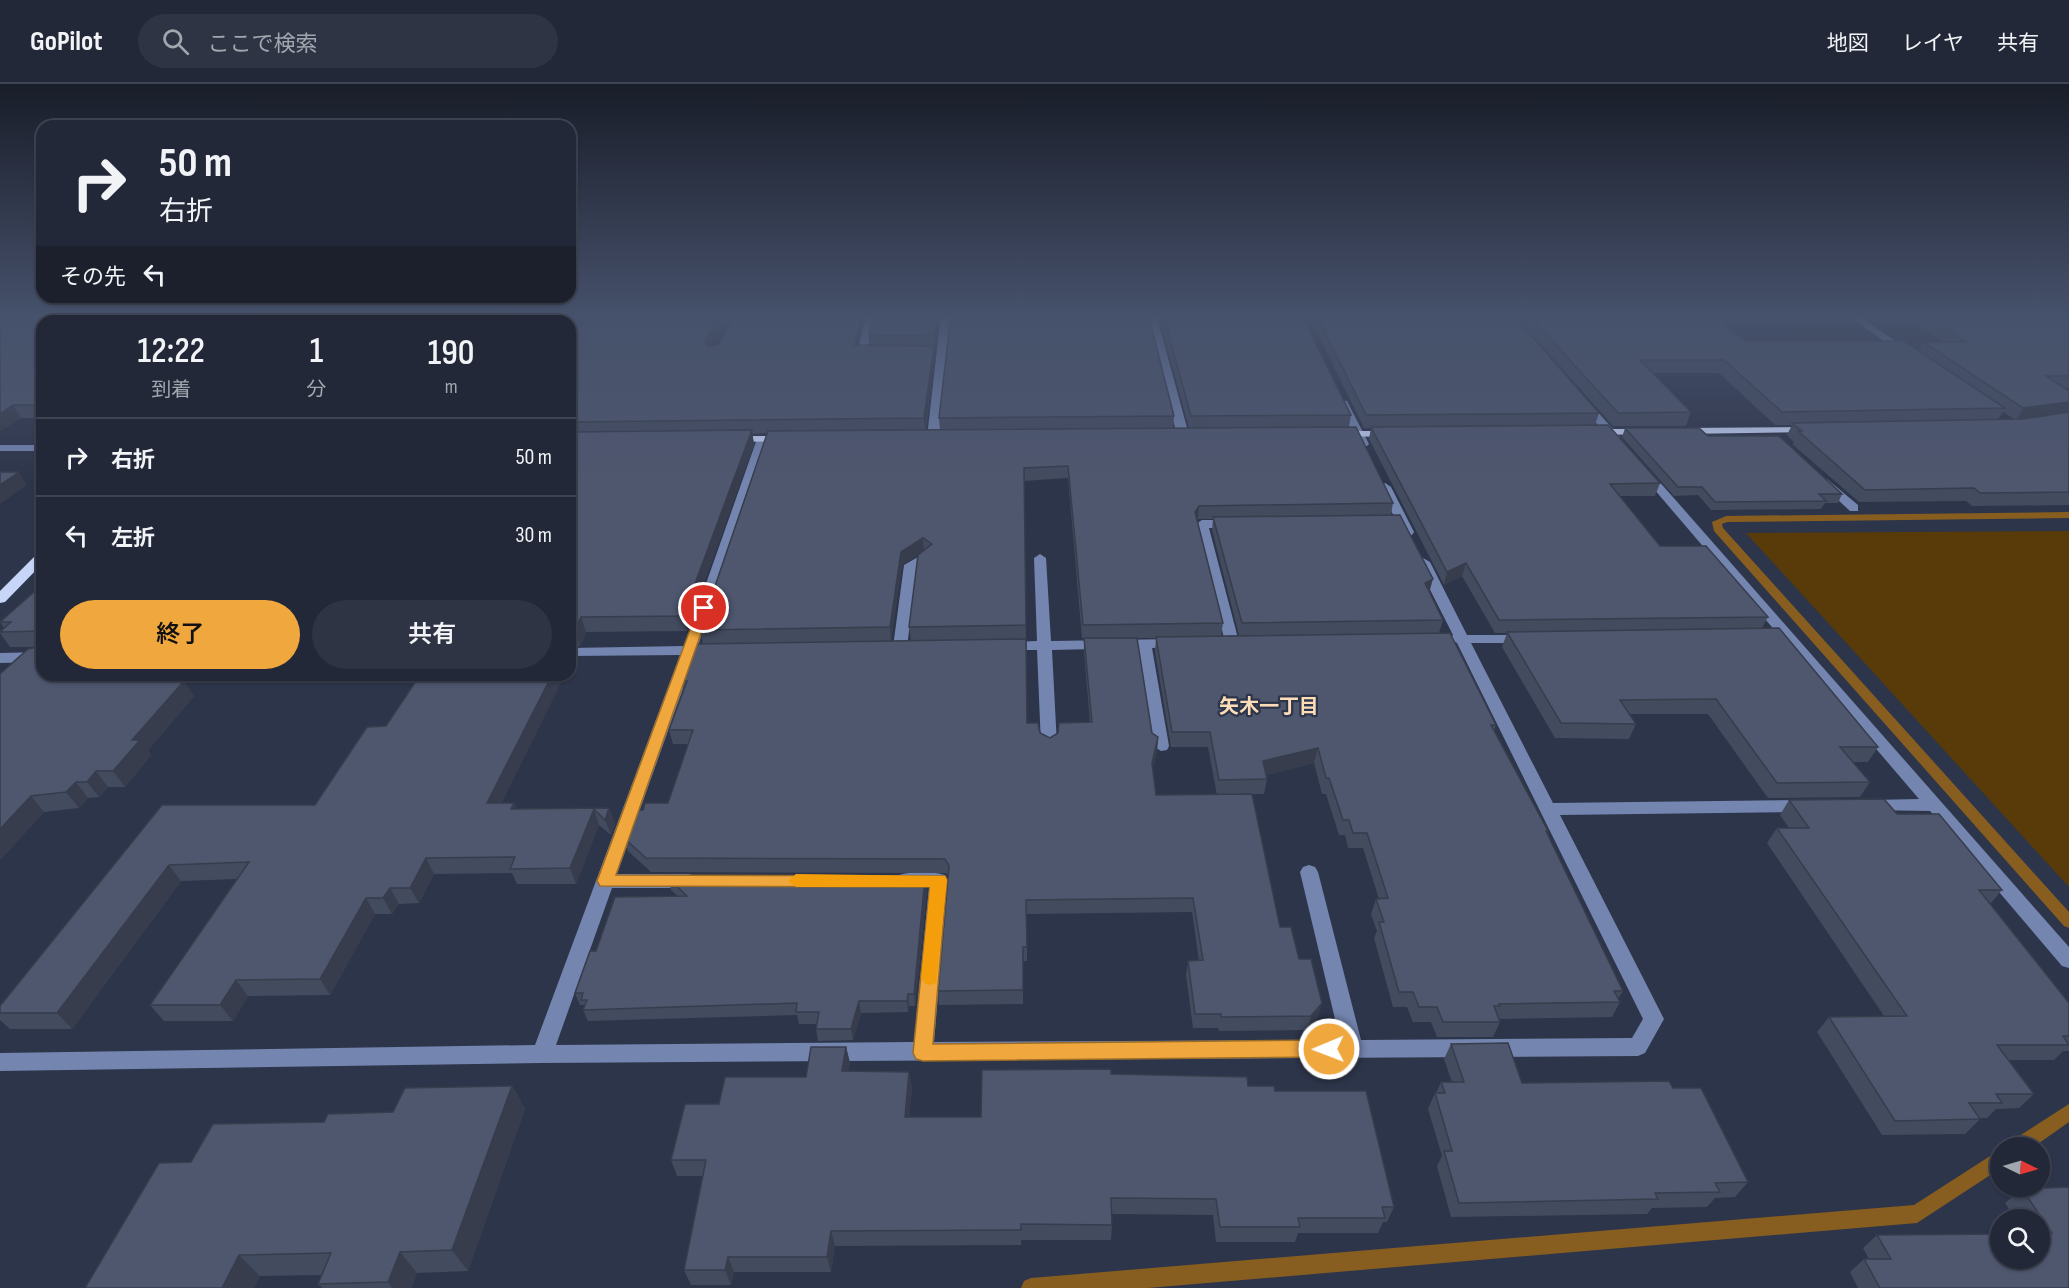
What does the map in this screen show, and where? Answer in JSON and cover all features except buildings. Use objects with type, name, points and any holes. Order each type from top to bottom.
[{"type":"main road","points":[[1586,432],[1821,430]]},
{"type":"main road","points":[[1323,434],[1406,434]]},
{"type":"main road","points":[[717,439],[796,439]]},
{"type":"main road","points":[[0,599],[36,563]]},
{"type":"street","points":[[933,437],[940,370]]},
{"type":"street","points":[[1166,370],[1183,435]]},
{"type":"street","points":[[1335,386],[1368,453]]},
{"type":"street","points":[[1580,398],[2069,960]]},
{"type":"street","points":[[1770,430],[1786,446]]},
{"type":"street","points":[[542,1054],[689,651],[763,439]]},
{"type":"street","points":[[0,448],[36,448]]},
{"type":"street","points":[[0,1062],[542,1054],[1638,1047],[1654,1019],[1417,549],[1397,522],[1378,473]]},
{"type":"street","points":[[1820,477],[1854,508]]},
{"type":"street","points":[[1248,641],[1226,642],[1202,524],[1250,524]]},
{"type":"street","points":[[900,647],[911,565],[925,557]]},
{"type":"street","points":[[1040,558],[1049,745]]},
{"type":"street","points":[[1766,637],[1789,636]]},
{"type":"street","points":[[1439,640],[1544,639]]},
{"type":"street","points":[[989,646],[1188,642]]},
{"type":"street","points":[[1144,643],[1161,746]]},
{"type":"street","points":[[576,652],[724,650]]},
{"type":"street","points":[[0,658],[35,657]]},
{"type":"street","points":[[14,670],[35,657]]},
{"type":"street","points":[[1852,806],[1935,805]]},
{"type":"street","points":[[1548,809],[1817,806]]},
{"type":"street","points":[[1309,872],[1353,1048]]},
{"type":"street","points":[[891,880],[939,880],[923,1053]]},
{"type":"street","points":[[605,881],[713,881]]},
{"type":"shaded area","points":[[2069,531],[2069,887],[1746,533]]},
{"type":"waterway","points":[[2069,515],[1726,519],[1717,522],[1718,529],[2069,922]]},
{"type":"waterway","points":[[2032,1137],[2069,1112]]},
{"type":"waterway","points":[[1031,1288],[1917,1214],[1990,1165]]},
{"type":"slow traffic","points":[[796,881],[939,880],[930,978]]},
{"type":"district","name":"矢木一丁目","points":[[1269,706]]},
{"type":"route","points":[[704,608],[605,881],[939,880],[923,1053],[1329,1049]]}]
